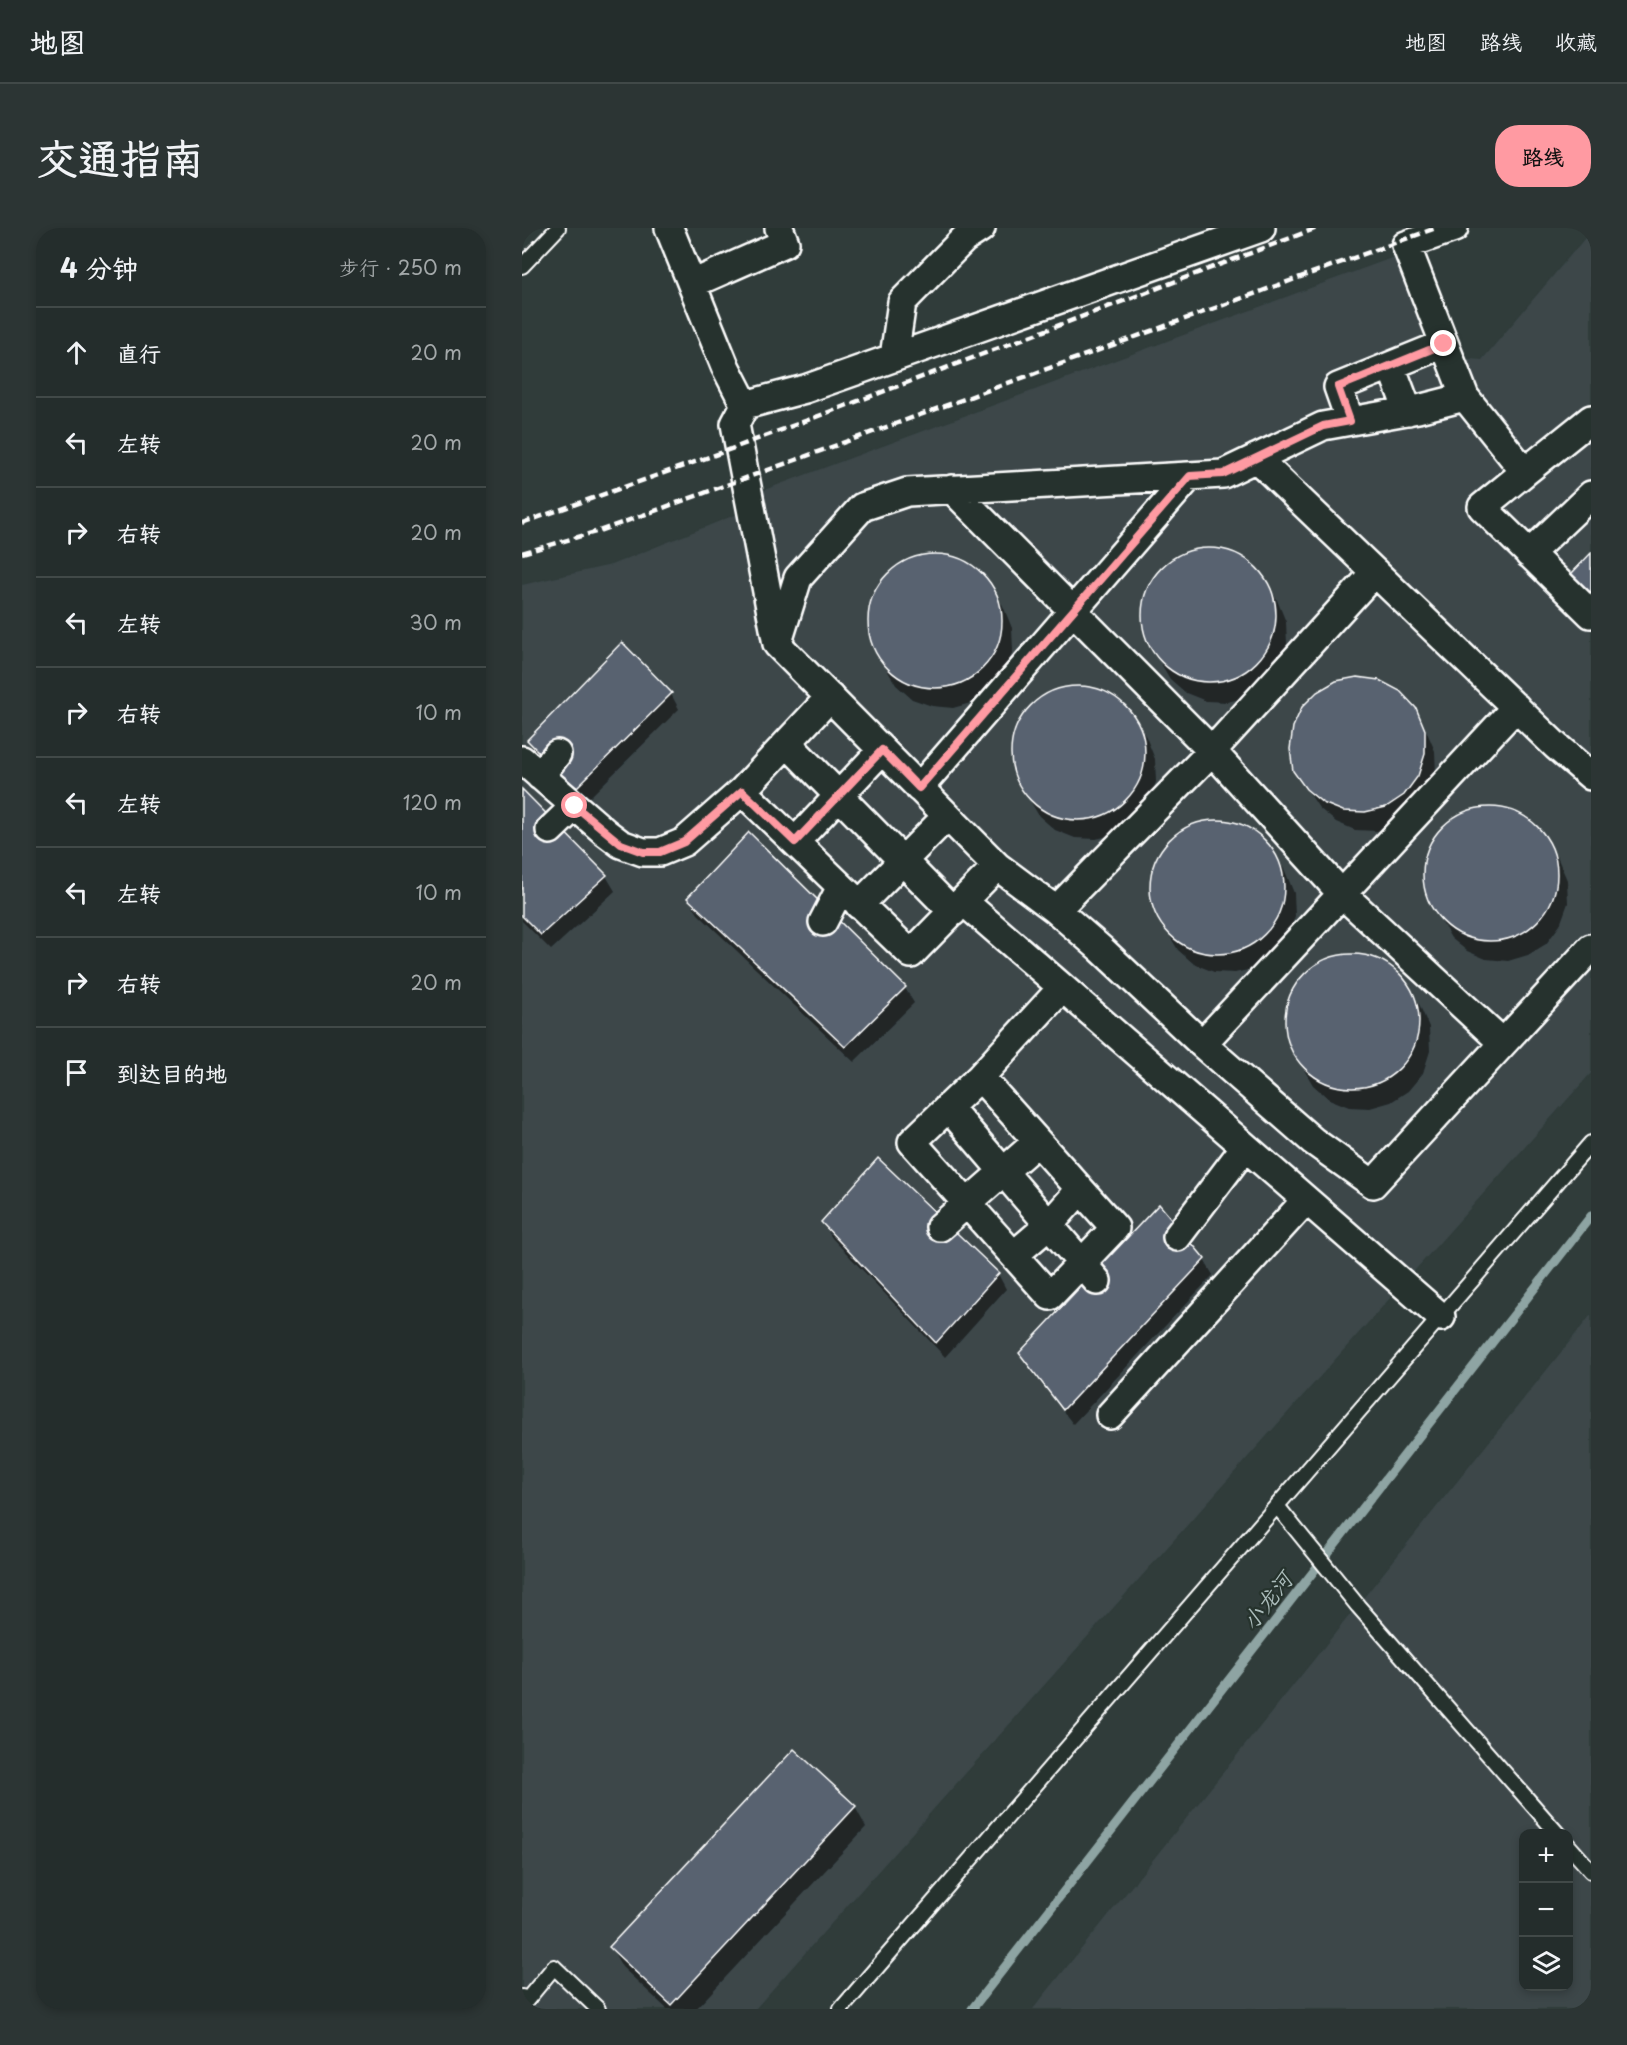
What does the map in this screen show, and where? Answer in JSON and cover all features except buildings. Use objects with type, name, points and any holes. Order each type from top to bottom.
[{"type":"street","points":[[669,228],[725,366],[745,405]]},
{"type":"street","points":[[692,284],[785,243],[780,228]]},
{"type":"street","points":[[894,357],[902,302],[964,239],[981,228]]},
{"type":"street","points":[[1261,228],[805,389],[745,405],[735,424],[777,644],[997,866],[1056,910],[1101,949],[1202,1044],[1313,1141],[1373,1184],[1591,948]]},
{"type":"street","points":[[1454,228],[1406,245],[1465,397],[1525,472]]},
{"type":"street","points":[[1350,421],[1338,387],[1444,344]]},
{"type":"street","points":[[1391,366],[1408,411]]},
{"type":"street","points":[[777,644],[798,579],[862,507],[907,492],[1223,474],[1323,426],[1408,411],[1465,397]]},
{"type":"street","points":[[1591,420],[1482,507],[1591,614]]},
{"type":"street","points":[[1256,458],[1556,746],[1591,776]]},
{"type":"street","points":[[919,788],[1190,476]]},
{"type":"street","points":[[952,489],[1212,751],[1341,893],[1503,1043]]},
{"type":"street","points":[[1529,554],[1591,495]]},
{"type":"street","points":[[1056,910],[1212,751],[1375,572]]},
{"type":"street","points":[[557,754],[531,768],[621,844],[643,852],[660,852],[684,842],[742,791],[830,697]]},
{"type":"street","points":[[1202,1044],[1516,707]]},
{"type":"street","points":[[787,743],[903,861],[1062,988],[1441,1317]]},
{"type":"street","points":[[795,842],[882,750]]},
{"type":"street","points":[[742,791],[911,954],[997,866]]},
{"type":"street","points":[[550,830],[575,806]]},
{"type":"street","points":[[823,922],[850,896],[903,861],[947,816]]},
{"type":"street","points":[[980,1077],[1115,1228],[1089,1272],[1050,1296],[912,1142],[980,1077],[1062,988]]},
{"type":"street","points":[[948,1107],[1089,1272]]},
{"type":"street","points":[[940,1227],[1037,1142]]},
{"type":"street","points":[[1177,1237],[1245,1147]]},
{"type":"street","points":[[1014,1255],[1048,1225],[1080,1190]]},
{"type":"street","points":[[1110,1415],[1306,1200]]},
{"type":"lane","points":[[522,266],[558,228]]},
{"type":"lane","points":[[841,2009],[1591,1143]]},
{"type":"lane","points":[[1276,1506],[1358,1606],[1554,1829]]},
{"type":"lane","points":[[1573,1850],[1591,1871]]},
{"type":"lane","points":[[523,2001],[554,1967],[598,2009]]},
{"type":"shaded area","points":[[1591,231],[1591,1073],[755,2009],[522,2009],[522,585],[611,565],[735,515],[756,493],[1416,249],[1459,358],[1482,360]]},
{"type":"shaded area","points":[[1591,1315],[1591,2009],[1033,2009]]},
{"type":"waterway","name":"小龙河","points":[[972,2009],[1591,1216]]},
{"type":"railway","points":[[522,523],[723,452],[1317,228]]},
{"type":"railway","points":[[522,553],[599,531],[1436,228]]},
{"type":"route","points":[[575,806],[621,844],[643,852],[660,852],[684,842],[742,791],[795,842],[882,750],[919,788],[1190,476],[1223,474],[1323,426],[1350,421],[1338,387],[1444,344]]}]
